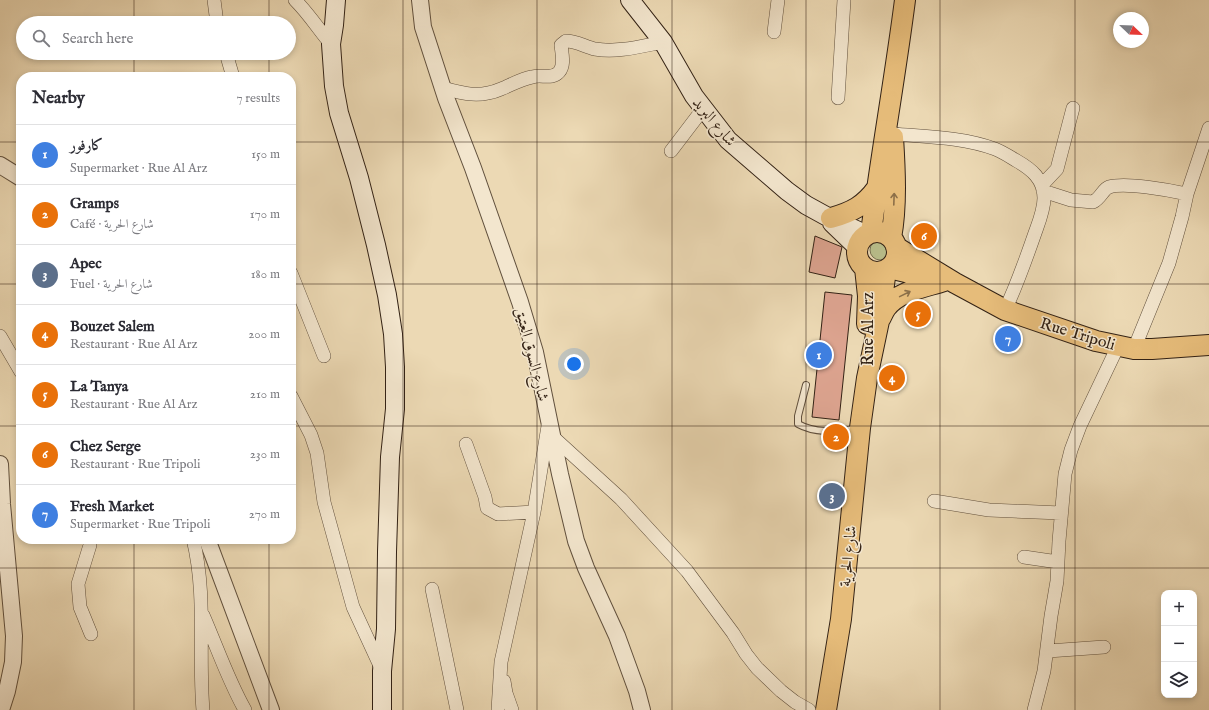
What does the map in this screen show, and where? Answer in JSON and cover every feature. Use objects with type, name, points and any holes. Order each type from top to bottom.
[{"type":"main road","points":[[336,0],[331,44],[334,86],[339,113],[359,178],[376,245],[387,295],[393,334],[395,409],[390,457],[386,629],[382,671],[382,710]]},
{"type":"main road","name":"شارع البريد","points":[[630,0],[663,42],[694,96],[728,140],[787,191],[806,205],[865,239]]},
{"type":"main road","points":[[891,95],[894,167],[893,227],[896,256],[895,260],[887,269],[873,271],[865,268],[858,257],[865,239],[877,188],[891,95],[899,51],[904,0]]},
{"type":"main road","points":[[829,217],[846,214],[865,203],[877,188]]},
{"type":"main road","points":[[865,239],[882,233],[894,242]]},
{"type":"main road","name":"Rue Tripoli","points":[[894,242],[950,282],[1005,310],[1096,341],[1126,348],[1152,350],[1209,345]]},
{"type":"main road","name":"Rue Al Arz","points":[[865,268],[868,296],[866,348],[867,378]]},
{"type":"main road","name":"Rue Tripoli","points":[[887,269],[950,282]]},
{"type":"main road","name":"Rue Al Arz","points":[[867,378],[879,321],[887,269]]},
{"type":"main road","points":[[879,321],[886,307],[901,296],[912,291],[950,282]]},
{"type":"main road","name":"شارع الحرية","points":[[826,710],[841,619],[860,428],[867,378]]},
{"type":"street","points":[[214,0],[216,16]]},
{"type":"street","points":[[295,0],[307,12],[331,44]]},
{"type":"street","name":"شارع السوق العتيق","points":[[420,0],[423,27],[443,88],[520,302],[535,352],[560,474],[576,542],[586,568],[617,636],[637,691],[642,710]]},
{"type":"street","points":[[774,32],[778,0]]},
{"type":"street","points":[[838,98],[844,0]]},
{"type":"street","points":[[443,88],[479,95],[499,90],[532,76],[549,77],[558,73],[562,64],[561,45],[566,41],[595,49],[606,50],[629,48],[663,42]]},
{"type":"street","points":[[228,60],[232,72]]},
{"type":"street","points":[[1042,188],[1058,169],[1073,108]]},
{"type":"street","points":[[671,151],[703,109]]},
{"type":"street","points":[[1034,710],[1048,651],[1051,616],[1057,581],[1065,474],[1071,450],[1080,426],[1126,348],[1169,262],[1187,194],[1209,128]]},
{"type":"street","points":[[893,134],[950,138],[968,141],[996,150],[1029,167],[1037,175],[1044,197],[1043,210],[1021,274],[1005,310]]},
{"type":"street","points":[[0,165],[16,175]]},
{"type":"street","points":[[1042,188],[1071,200],[1094,202],[1101,197],[1105,189],[1121,185],[1164,189],[1187,194]]},
{"type":"street","points":[[296,286],[324,356]]},
{"type":"street","points":[[0,336],[16,363]]},
{"type":"street","points":[[296,406],[311,435],[317,452],[324,502],[353,607],[382,671]]},
{"type":"street","points":[[498,710],[501,662],[534,512],[549,418]]},
{"type":"street","points":[[553,437],[621,499],[687,571],[757,668],[781,691],[795,702],[809,710]]},
{"type":"street","points":[[466,444],[485,497],[487,508],[498,514],[534,512]]},
{"type":"street","points":[[0,464],[2,504],[14,636],[13,662],[8,691],[1,710]]},
{"type":"street","points":[[934,501],[989,510],[1061,513]]},
{"type":"street","points":[[90,544],[78,584],[80,607],[91,634]]},
{"type":"street","points":[[195,544],[199,566],[201,609],[201,685],[203,710]]},
{"type":"street","points":[[209,544],[271,710]]},
{"type":"street","points":[[1024,557],[1058,562]]},
{"type":"street","points":[[432,589],[457,710]]},
{"type":"street","points":[[201,609],[236,694],[246,710]]},
{"type":"street","points":[[1048,651],[1104,647]]},
{"type":"street","points":[[501,662],[506,693],[512,710]]},
{"type":"lane","points":[[806,385],[798,416],[798,424],[805,428],[819,430],[839,431],[860,428]]},
{"type":"green space","points":[[880,240],[887,243],[890,250],[887,257],[880,260],[873,257],[870,250],[873,243]]},
{"type":"building","points":[[815,236],[842,247],[835,278],[809,272]]},
{"type":"building","points":[[825,292],[852,295],[839,420],[812,417]]},
{"type":"place","name":"Chez Serge","points":[[924,236]]},
{"type":"place","name":"La Tanya","points":[[918,314]]},
{"type":"place","name":"Fresh Market","points":[[1008,339]]},
{"type":"place","name":"كارفور","points":[[819,355]]},
{"type":"place","name":"Bouzet Salem","points":[[892,378]]},
{"type":"place","name":"Gramps","points":[[836,437]]},
{"type":"place","name":"Apec","points":[[832,496]]}]
